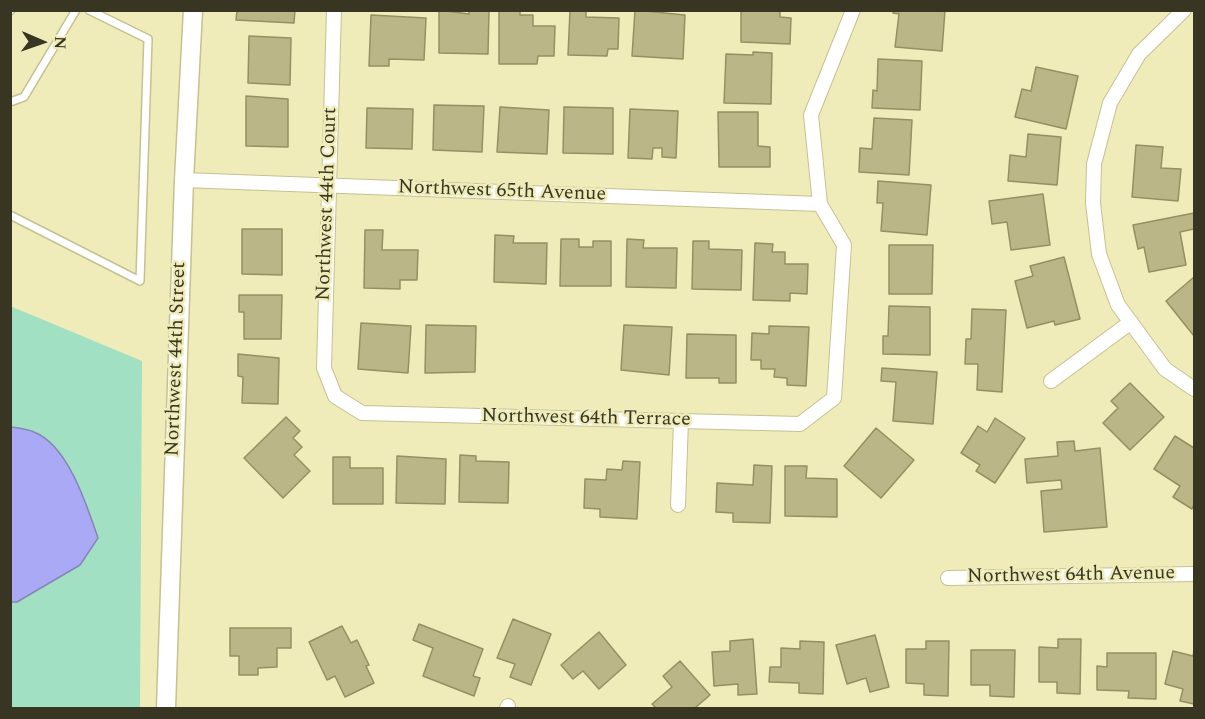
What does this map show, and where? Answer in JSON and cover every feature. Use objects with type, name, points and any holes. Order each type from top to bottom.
[{"type":"street","name":"Northwest 44th Street","points":[[166,708],[183,180],[193,10]]},
{"type":"street","name":"Northwest 44th Court","points":[[334,10],[324,368],[334,396]]},
{"type":"street","points":[[820,204],[811,115],[853,10]]},
{"type":"street","points":[[1184,10],[1139,54],[1110,103],[1094,164],[1093,203],[1099,254],[1118,304],[1165,369],[1194,389]]},
{"type":"street","name":"Northwest 65th Avenue","points":[[183,180],[820,204]]},
{"type":"street","name":"Northwest 64th Terrace","points":[[334,396],[362,413],[800,424],[834,398],[844,244],[820,204]]},
{"type":"street","points":[[1051,381],[1131,322]]},
{"type":"street","points":[[678,505],[681,421]]},
{"type":"street","name":"Northwest 64th Avenue","points":[[948,578],[1194,574]]},
{"type":"lane","points":[[10,102],[24,97],[76,10]]},
{"type":"lane","points":[[10,215],[140,281],[148,39],[89,10]]},
{"type":"green space","points":[[10,306],[142,361],[140,708],[11,708]]},
{"type":"water","points":[[11,427],[34,432],[46,439],[57,450],[75,478],[98,538],[80,565],[17,602],[10,602]]},
{"type":"building","points":[[237,10],[295,10],[294,23],[236,20]]},
{"type":"building","points":[[439,10],[469,14],[469,10],[489,10],[488,54],[439,53]]},
{"type":"building","points":[[499,10],[520,10],[520,15],[533,15],[533,26],[555,26],[554,56],[538,56],[537,64],[499,64]]},
{"type":"building","points":[[570,10],[586,10],[586,17],[619,18],[618,49],[608,49],[607,56],[568,55]]},
{"type":"building","points":[[635,10],[685,15],[683,59],[632,56]]},
{"type":"building","points":[[741,10],[780,10],[780,17],[791,18],[790,44],[741,42]]},
{"type":"building","points":[[893,10],[945,10],[942,51],[895,47],[899,14],[893,13]]},
{"type":"building","points":[[371,15],[426,18],[424,60],[389,59],[389,66],[369,66]]},
{"type":"building","points":[[249,36],[291,38],[290,85],[248,83]]},
{"type":"building","points":[[753,52],[772,53],[771,104],[724,103],[726,54],[753,55]]},
{"type":"building","points":[[878,59],[922,61],[920,110],[872,108],[873,90],[877,91]]},
{"type":"building","points":[[1036,67],[1078,76],[1066,129],[1015,117],[1022,89],[1031,91]]},
{"type":"building","points":[[246,96],[288,99],[288,147],[246,146]]},
{"type":"building","points":[[434,105],[484,106],[482,152],[433,150]]},
{"type":"building","points":[[500,107],[549,110],[547,154],[497,152]]},
{"type":"building","points":[[564,107],[613,108],[613,154],[563,153]]},
{"type":"building","points":[[367,108],[413,109],[412,149],[366,148]]},
{"type":"building","points":[[630,109],[678,111],[676,158],[662,157],[662,148],[653,148],[652,159],[628,158]]},
{"type":"building","points":[[718,112],[758,112],[758,146],[770,147],[770,167],[719,167]]},
{"type":"building","points":[[874,118],[912,120],[909,175],[859,172],[860,148],[872,149]]},
{"type":"building","points":[[1028,134],[1061,137],[1057,185],[1008,181],[1010,155],[1026,157]]},
{"type":"building","points":[[1136,145],[1163,147],[1161,168],[1181,169],[1178,201],[1132,197]]},
{"type":"building","points":[[878,181],[931,185],[927,235],[881,231],[883,203],[877,203]]},
{"type":"building","points":[[1043,194],[1050,245],[1011,250],[1007,222],[992,224],[989,201]]},
{"type":"building","points":[[1194,213],[1194,229],[1180,232],[1186,265],[1149,272],[1144,247],[1138,249],[1133,225]]},
{"type":"building","points":[[242,229],[282,229],[282,275],[242,274]]},
{"type":"building","points":[[365,230],[383,230],[382,250],[418,250],[417,280],[400,280],[400,289],[364,288]]},
{"type":"building","points":[[495,235],[514,236],[513,243],[547,243],[546,284],[494,282]]},
{"type":"building","points":[[561,239],[579,239],[579,247],[593,247],[593,241],[611,241],[611,286],[560,286]]},
{"type":"building","points":[[627,239],[644,240],[643,248],[677,248],[676,288],[626,287]]},
{"type":"building","points":[[693,241],[709,241],[709,249],[742,250],[741,290],[692,289]]},
{"type":"building","points":[[755,243],[773,244],[772,252],[785,252],[785,264],[808,264],[807,294],[790,293],[790,301],[753,300]]},
{"type":"building","points":[[889,245],[933,245],[932,294],[889,294]]},
{"type":"building","points":[[1064,257],[1080,319],[1055,325],[1054,321],[1027,328],[1015,281],[1033,276],[1030,266]]},
{"type":"building","points":[[1194,277],[1194,336],[1166,301]]},
{"type":"building","points":[[239,295],[282,295],[281,339],[244,339],[244,312],[239,312]]},
{"type":"building","points":[[889,306],[930,307],[930,355],[883,354],[883,336],[888,336]]},
{"type":"building","points":[[972,309],[1006,310],[1002,392],[977,390],[978,364],[965,364],[966,339],[971,339]]},
{"type":"building","points":[[361,323],[411,326],[408,373],[358,369]]},
{"type":"building","points":[[426,325],[476,326],[475,372],[425,373]]},
{"type":"building","points":[[624,325],[672,327],[669,375],[621,370]]},
{"type":"building","points":[[769,326],[809,327],[806,386],[787,385],[787,378],[774,377],[775,369],[761,369],[761,360],[751,360],[752,333],[769,334]]},
{"type":"building","points":[[687,334],[736,335],[736,383],[719,383],[719,378],[686,378]]},
{"type":"building","points":[[238,354],[279,358],[278,404],[242,403],[243,377],[238,376]]},
{"type":"building","points":[[882,368],[937,372],[933,424],[893,421],[896,382],[881,381]]},
{"type":"building","points":[[1130,383],[1164,417],[1130,450],[1103,423],[1118,408],[1111,401]]},
{"type":"building","points":[[286,417],[300,431],[293,438],[302,447],[294,455],[310,471],[283,498],[244,458]]},
{"type":"building","points":[[995,418],[1025,438],[995,483],[976,471],[980,465],[961,453],[978,426],[987,432]]},
{"type":"building","points":[[876,428],[914,460],[881,498],[844,466]]},
{"type":"building","points":[[1175,436],[1194,448],[1194,504],[1192,509],[1173,497],[1180,486],[1154,469]]},
{"type":"building","points":[[1074,441],[1075,451],[1100,448],[1107,527],[1044,532],[1041,491],[1062,489],[1061,480],[1027,483],[1025,459],[1058,456],[1057,442]]},
{"type":"building","points":[[460,455],[476,456],[476,461],[509,462],[508,503],[459,502]]},
{"type":"building","points":[[397,456],[446,459],[445,504],[396,503]]},
{"type":"building","points":[[333,457],[350,457],[350,468],[383,468],[383,504],[333,504]]},
{"type":"building","points":[[623,461],[640,462],[637,519],[600,517],[600,509],[584,508],[585,479],[606,480],[607,469],[622,470]]},
{"type":"building","points":[[754,465],[772,466],[770,523],[733,522],[733,513],[716,512],[717,483],[753,485]]},
{"type":"building","points":[[785,466],[807,466],[806,478],[837,479],[837,517],[785,516]]},
{"type":"building","points":[[513,619],[551,634],[531,685],[510,677],[515,664],[497,658]]},
{"type":"building","points":[[419,624],[483,649],[473,676],[480,678],[474,696],[423,676],[433,648],[413,640]]},
{"type":"building","points":[[342,626],[351,643],[357,640],[369,665],[366,666],[374,683],[345,697],[335,676],[327,680],[309,642]]},
{"type":"building","points":[[230,628],[291,628],[291,648],[277,648],[277,667],[258,668],[258,675],[239,675],[239,656],[230,656]]},
{"type":"building","points":[[599,632],[626,665],[599,689],[583,671],[573,679],[561,665]]},
{"type":"building","points":[[875,635],[889,687],[870,692],[866,678],[847,684],[836,645]]},
{"type":"building","points":[[753,639],[757,694],[738,695],[738,684],[714,686],[712,652],[730,651],[730,641]]},
{"type":"building","points":[[1058,639],[1081,639],[1080,694],[1057,693],[1057,682],[1039,682],[1039,647],[1058,648]]},
{"type":"building","points":[[800,641],[824,642],[823,694],[799,693],[799,683],[769,682],[770,667],[781,667],[781,648],[800,649]]},
{"type":"building","points":[[926,641],[949,641],[948,696],[924,695],[924,684],[906,683],[906,649],[926,649]]},
{"type":"building","points":[[971,650],[1015,650],[1014,697],[990,696],[990,685],[971,685]]},
{"type":"building","points":[[1173,651],[1193,656],[1194,651],[1194,704],[1180,701],[1183,689],[1165,684]]},
{"type":"building","points":[[1107,653],[1156,653],[1156,699],[1128,698],[1129,691],[1097,690],[1097,666],[1107,667]]},
{"type":"building","points":[[680,661],[710,695],[695,708],[656,708],[652,704],[672,687],[663,676]]}]
